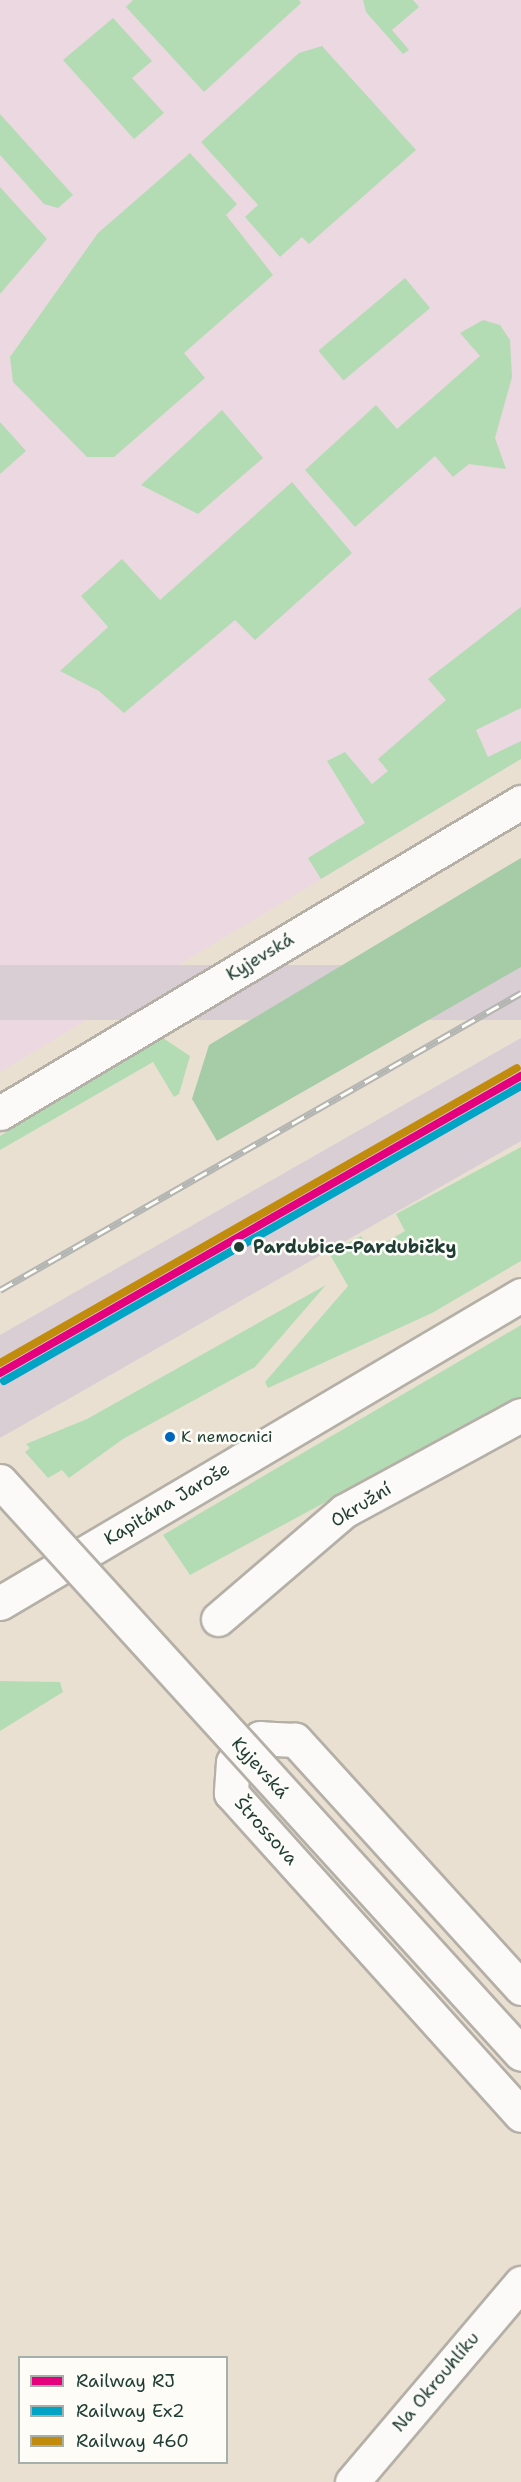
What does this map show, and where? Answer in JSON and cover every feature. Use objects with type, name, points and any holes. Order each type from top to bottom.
[{"type":"street","name":"Kyjevská","points":[[0,1113],[521,802]]},
{"type":"street","name":"Kapitána Jaroše","points":[[0,1603],[521,1295]]},
{"type":"street","name":"Okružní","points":[[218,1619],[344,1511],[521,1415]]},
{"type":"street","name":"Kyjevská","points":[[0,1481],[521,2054]]},
{"type":"street","name":"Štrossova","points":[[521,1988],[295,1740],[260,1738],[233,1762],[231,1793],[521,2115]]},
{"type":"street","name":"Na Okrouhlíku","points":[[352,2482],[521,2283]]},
{"type":"shaded area","points":[[0,0],[521,0],[521,759],[0,1072]]},
{"type":"shaded area","points":[[0,965],[521,965],[521,1020],[0,1020]]},
{"type":"shaded area","points":[[521,1038],[521,1141],[0,1438],[0,1335]]},
{"type":"green space","points":[[133,0],[299,0],[301,3],[204,92],[126,7]]},
{"type":"green space","points":[[363,0],[413,0],[419,7],[392,30],[409,50],[403,54],[366,12]]},
{"type":"green space","points":[[113,18],[152,61],[132,78],[164,113],[134,139],[63,60]]},
{"type":"green space","points":[[322,46],[416,150],[309,244],[302,237],[280,257],[245,217],[258,205],[201,142],[299,53]]},
{"type":"green space","points":[[0,114],[73,195],[58,208],[44,204],[0,155]]},
{"type":"green space","points":[[190,153],[237,204],[226,215],[273,275],[184,353],[205,378],[114,457],[87,457],[13,382],[10,357],[98,233]]},
{"type":"green space","points":[[0,187],[47,239],[0,294]]},
{"type":"green space","points":[[405,278],[430,308],[344,381],[318,351]]},
{"type":"green space","points":[[483,320],[500,325],[510,340],[512,377],[495,438],[506,469],[469,464],[453,477],[435,456],[355,527],[305,470],[376,405],[397,429],[480,356],[460,333]]},
{"type":"green space","points":[[222,410],[263,458],[198,514],[141,485]]},
{"type":"green space","points":[[0,422],[26,451],[0,474]]},
{"type":"green space","points":[[292,482],[352,553],[255,640],[235,620],[124,713],[99,691],[60,671],[108,627],[81,596],[122,559],[160,600]]},
{"type":"green space","points":[[521,607],[521,708],[476,730],[488,757],[521,741],[521,759],[321,879],[308,858],[365,823],[327,761],[345,752],[372,784],[388,771],[378,759],[446,700],[428,679]]},
{"type":"green space","points":[[521,858],[521,967],[217,1141],[192,1099],[209,1045]]},
{"type":"green space","points":[[163,1038],[190,1056],[179,1094],[174,1097],[153,1062],[0,1150],[0,1136]]},
{"type":"green space","points":[[521,1147],[521,1261],[432,1313],[268,1388],[265,1382],[348,1286],[329,1253],[361,1236],[370,1251],[405,1231],[396,1214]]},
{"type":"green space","points":[[326,1285],[255,1367],[123,1439],[69,1478],[62,1470],[48,1478],[25,1452],[30,1448],[26,1444],[87,1419]]},
{"type":"green space","points":[[521,1325],[521,1397],[190,1575],[163,1535]]},
{"type":"green space","points":[[0,1681],[60,1682],[63,1692],[0,1731]]},
{"type":"railway","points":[[0,1290],[521,993]]},
{"type":"rail line","name":"460","points":[[0,1363],[517,1068]]},
{"type":"rail line","name":"RJ","points":[[0,1373],[521,1076]]},
{"type":"rail line","name":"Ex2","points":[[4,1381],[521,1086]]},
{"type":"place","name":"Pardubice-Pardubičky","points":[[239,1247]]},
{"type":"place","name":"K nemocnici","points":[[170,1437]]}]
